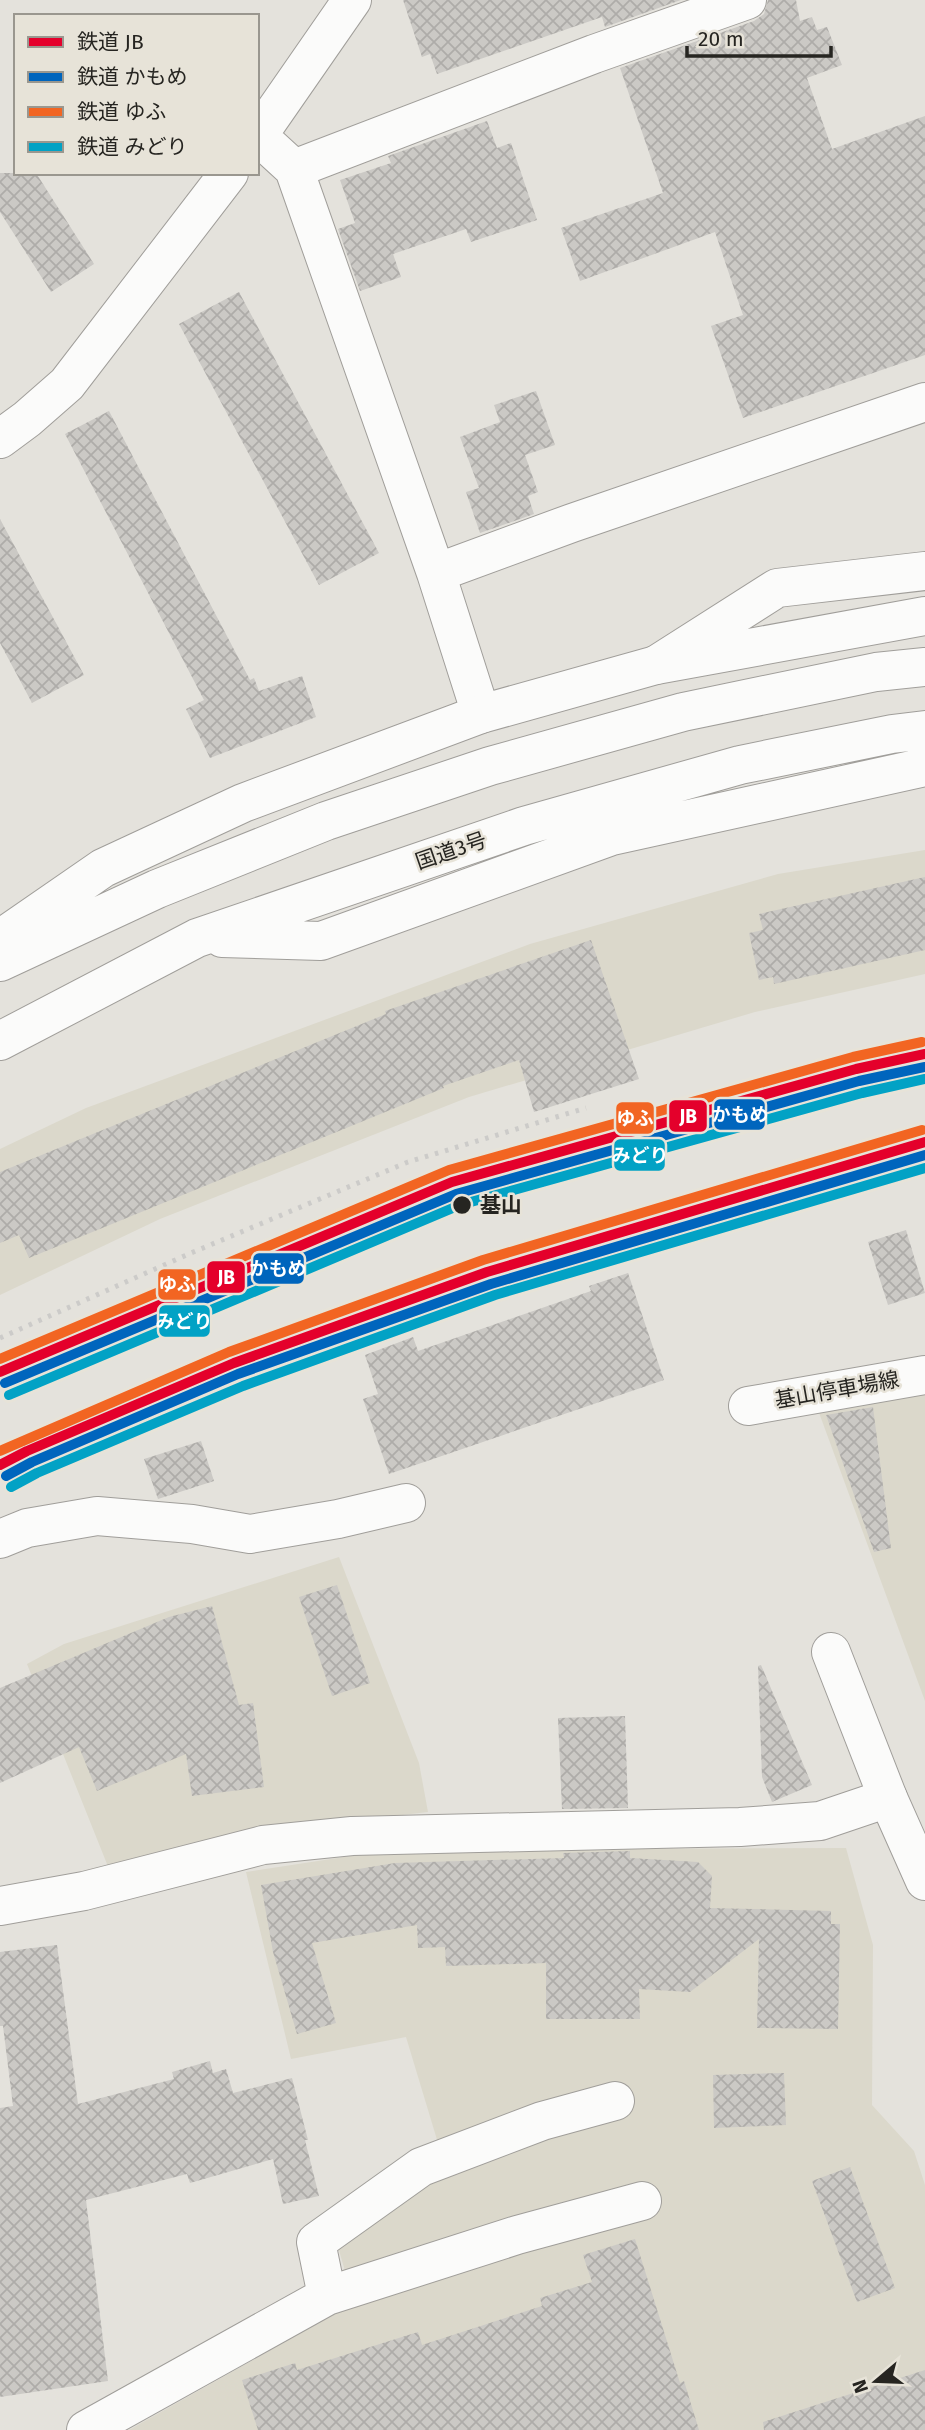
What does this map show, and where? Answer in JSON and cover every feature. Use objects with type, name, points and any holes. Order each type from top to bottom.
[{"type":"main road","points":[[294,169],[594,54],[747,0]]},
{"type":"main road","points":[[259,134],[347,2]]},
{"type":"main road","points":[[259,137],[294,169],[436,573],[481,714]]},
{"type":"main road","points":[[0,439],[66,384],[227,175]]},
{"type":"main road","points":[[436,573],[572,523],[925,402]]},
{"type":"main road","points":[[656,665],[777,588],[925,571]]},
{"type":"main road","points":[[0,939],[114,862],[243,803],[481,714],[656,665],[925,617]]},
{"type":"main road","points":[[0,962],[157,889],[326,821],[490,766],[683,712],[876,672],[925,667]]},
{"type":"main road","name":"国道3号","points":[[0,1041],[197,937],[524,826],[740,765],[908,732]]},
{"type":"main road","points":[[197,937],[321,941],[612,836],[925,766]]},
{"type":"main road","name":"基山停車場線","points":[[748,1406],[925,1375]]},
{"type":"main road","points":[[0,1539],[27,1528],[97,1516],[191,1524],[250,1534],[338,1519],[405,1503]]},
{"type":"main road","points":[[831,1652],[904,1812],[925,1881]]},
{"type":"main road","points":[[0,1906],[84,1891],[263,1845],[352,1836],[740,1827],[904,1812]]},
{"type":"main road","points":[[327,2296],[316,2242],[421,2167],[542,2121],[615,2101]]},
{"type":"main road","points":[[86,2430],[327,2296],[517,2235],[642,2201]]},
{"type":"shaded area","points":[[925,850],[925,974],[755,1012],[469,1097],[160,1219],[0,1295],[0,1149],[86,1108],[530,944],[778,874]]},
{"type":"shaded area","points":[[925,1392],[925,1701],[818,1410]]},
{"type":"shaded area","points":[[339,1557],[419,1763],[428,1812],[282,1829],[109,1869],[27,1664],[64,1644]]},
{"type":"shaded area","points":[[846,1848],[873,1945],[872,2105],[914,2151],[925,2185],[925,2430],[129,2430],[338,2312],[345,2271],[336,2240],[438,2143],[406,2037],[291,2059],[246,1872],[390,1850]]},
{"type":"building","points":[[403,0],[681,0],[605,27],[602,17],[437,74],[430,54],[422,57]]},
{"type":"building","points":[[768,0],[796,0],[800,21],[812,17],[817,30],[827,27],[842,65],[807,78],[832,149],[925,116],[925,355],[743,418],[711,326],[743,315],[715,232],[580,281],[561,228],[663,193],[620,68],[754,21],[764,14]]},
{"type":"building","points":[[487,121],[497,148],[511,143],[537,220],[471,242],[466,229],[393,254],[401,277],[360,291],[338,229],[355,223],[340,180],[391,163],[388,156]]},
{"type":"building","points":[[0,173],[37,175],[94,264],[51,292],[0,212]]},
{"type":"building","points":[[239,292],[379,553],[319,585],[179,324]]},
{"type":"building","points":[[536,391],[555,445],[525,455],[538,492],[528,496],[534,514],[480,533],[466,492],[479,488],[460,437],[500,422],[494,405]]},
{"type":"building","points":[[109,411],[250,680],[254,678],[259,691],[302,676],[316,717],[210,758],[186,709],[204,700],[65,434]]},
{"type":"building","points":[[0,519],[84,675],[32,703],[0,643]]},
{"type":"building","points":[[925,877],[925,950],[774,984],[773,977],[759,980],[749,933],[763,930],[759,914]]},
{"type":"building","points":[[591,940],[639,1079],[534,1112],[519,1060],[443,1086],[444,1088],[29,1258],[19,1235],[0,1243],[0,1172],[386,1014],[385,1011]]},
{"type":"building","points":[[906,1230],[925,1293],[888,1305],[868,1242]]},
{"type":"building","points":[[628,1273],[664,1380],[389,1474],[363,1399],[378,1394],[365,1355],[413,1337],[418,1351],[591,1291],[589,1286]]},
{"type":"building","points":[[873,1407],[891,1548],[874,1552],[826,1415]]},
{"type":"building","points":[[201,1441],[214,1481],[158,1499],[144,1459]]},
{"type":"building","points":[[337,1585],[370,1683],[332,1696],[299,1597]]},
{"type":"building","points":[[212,1606],[239,1705],[253,1703],[264,1787],[192,1796],[186,1754],[97,1791],[79,1747],[0,1783],[0,1688],[169,1617]]},
{"type":"building","points":[[761,1665],[812,1785],[772,1802],[762,1777],[758,1666]]},
{"type":"building","points":[[625,1716],[628,1808],[562,1809],[558,1718]]},
{"type":"building","points":[[630,1851],[630,1858],[698,1862],[712,1876],[710,1908],[831,1911],[831,1924],[840,1924],[838,2029],[757,2028],[759,1939],[690,1992],[639,1989],[640,2019],[546,2019],[546,1963],[446,1966],[445,1947],[418,1948],[417,1925],[312,1943],[336,2023],[297,2034],[273,1952],[261,1885],[395,1863],[564,1858],[563,1853]]},
{"type":"building","points":[[57,1945],[78,2104],[174,2079],[172,2072],[210,2061],[213,2073],[226,2069],[233,2093],[292,2078],[319,2196],[283,2204],[273,2159],[190,2183],[187,2174],[86,2200],[108,2381],[0,2397],[0,2108],[13,2106],[3,2026],[0,2026],[0,1952]]},
{"type":"building","points":[[784,2073],[786,2125],[714,2128],[713,2075]]},
{"type":"building","points":[[850,2167],[895,2288],[857,2302],[812,2181]]},
{"type":"building","points":[[635,2239],[680,2383],[684,2381],[699,2430],[258,2430],[242,2380],[295,2363],[297,2370],[418,2332],[422,2345],[542,2306],[540,2298],[592,2282],[583,2255]]},
{"type":"building","points":[[925,2370],[925,2430],[764,2430],[763,2422]]},
{"type":"railway","points":[[0,1338],[191,1253],[408,1162],[586,1108]]},
{"type":"rail line","name":"ゆふ","points":[[0,1359],[449,1170],[853,1057],[922,1042]]},
{"type":"rail line","name":"JB","points":[[0,1372],[452,1182],[856,1069],[925,1054]]},
{"type":"rail line","name":"かもめ","points":[[5,1383],[456,1194],[859,1081],[925,1067]]},
{"type":"rail line","name":"みどり","points":[[9,1395],[460,1205],[862,1093],[925,1079]]},
{"type":"rail line","name":"ゆふ","points":[[0,1451],[229,1352],[483,1260],[922,1130]]},
{"type":"rail line","name":"JB","points":[[0,1465],[234,1363],[487,1272],[925,1142]]},
{"type":"rail line","name":"かもめ","points":[[6,1476],[32,1462],[238,1374],[491,1284],[925,1155]]},
{"type":"rail line","name":"みどり","points":[[11,1487],[37,1473],[243,1386],[495,1295],[925,1168]]},
{"type":"place","name":"基山","points":[[462,1205]]}]
